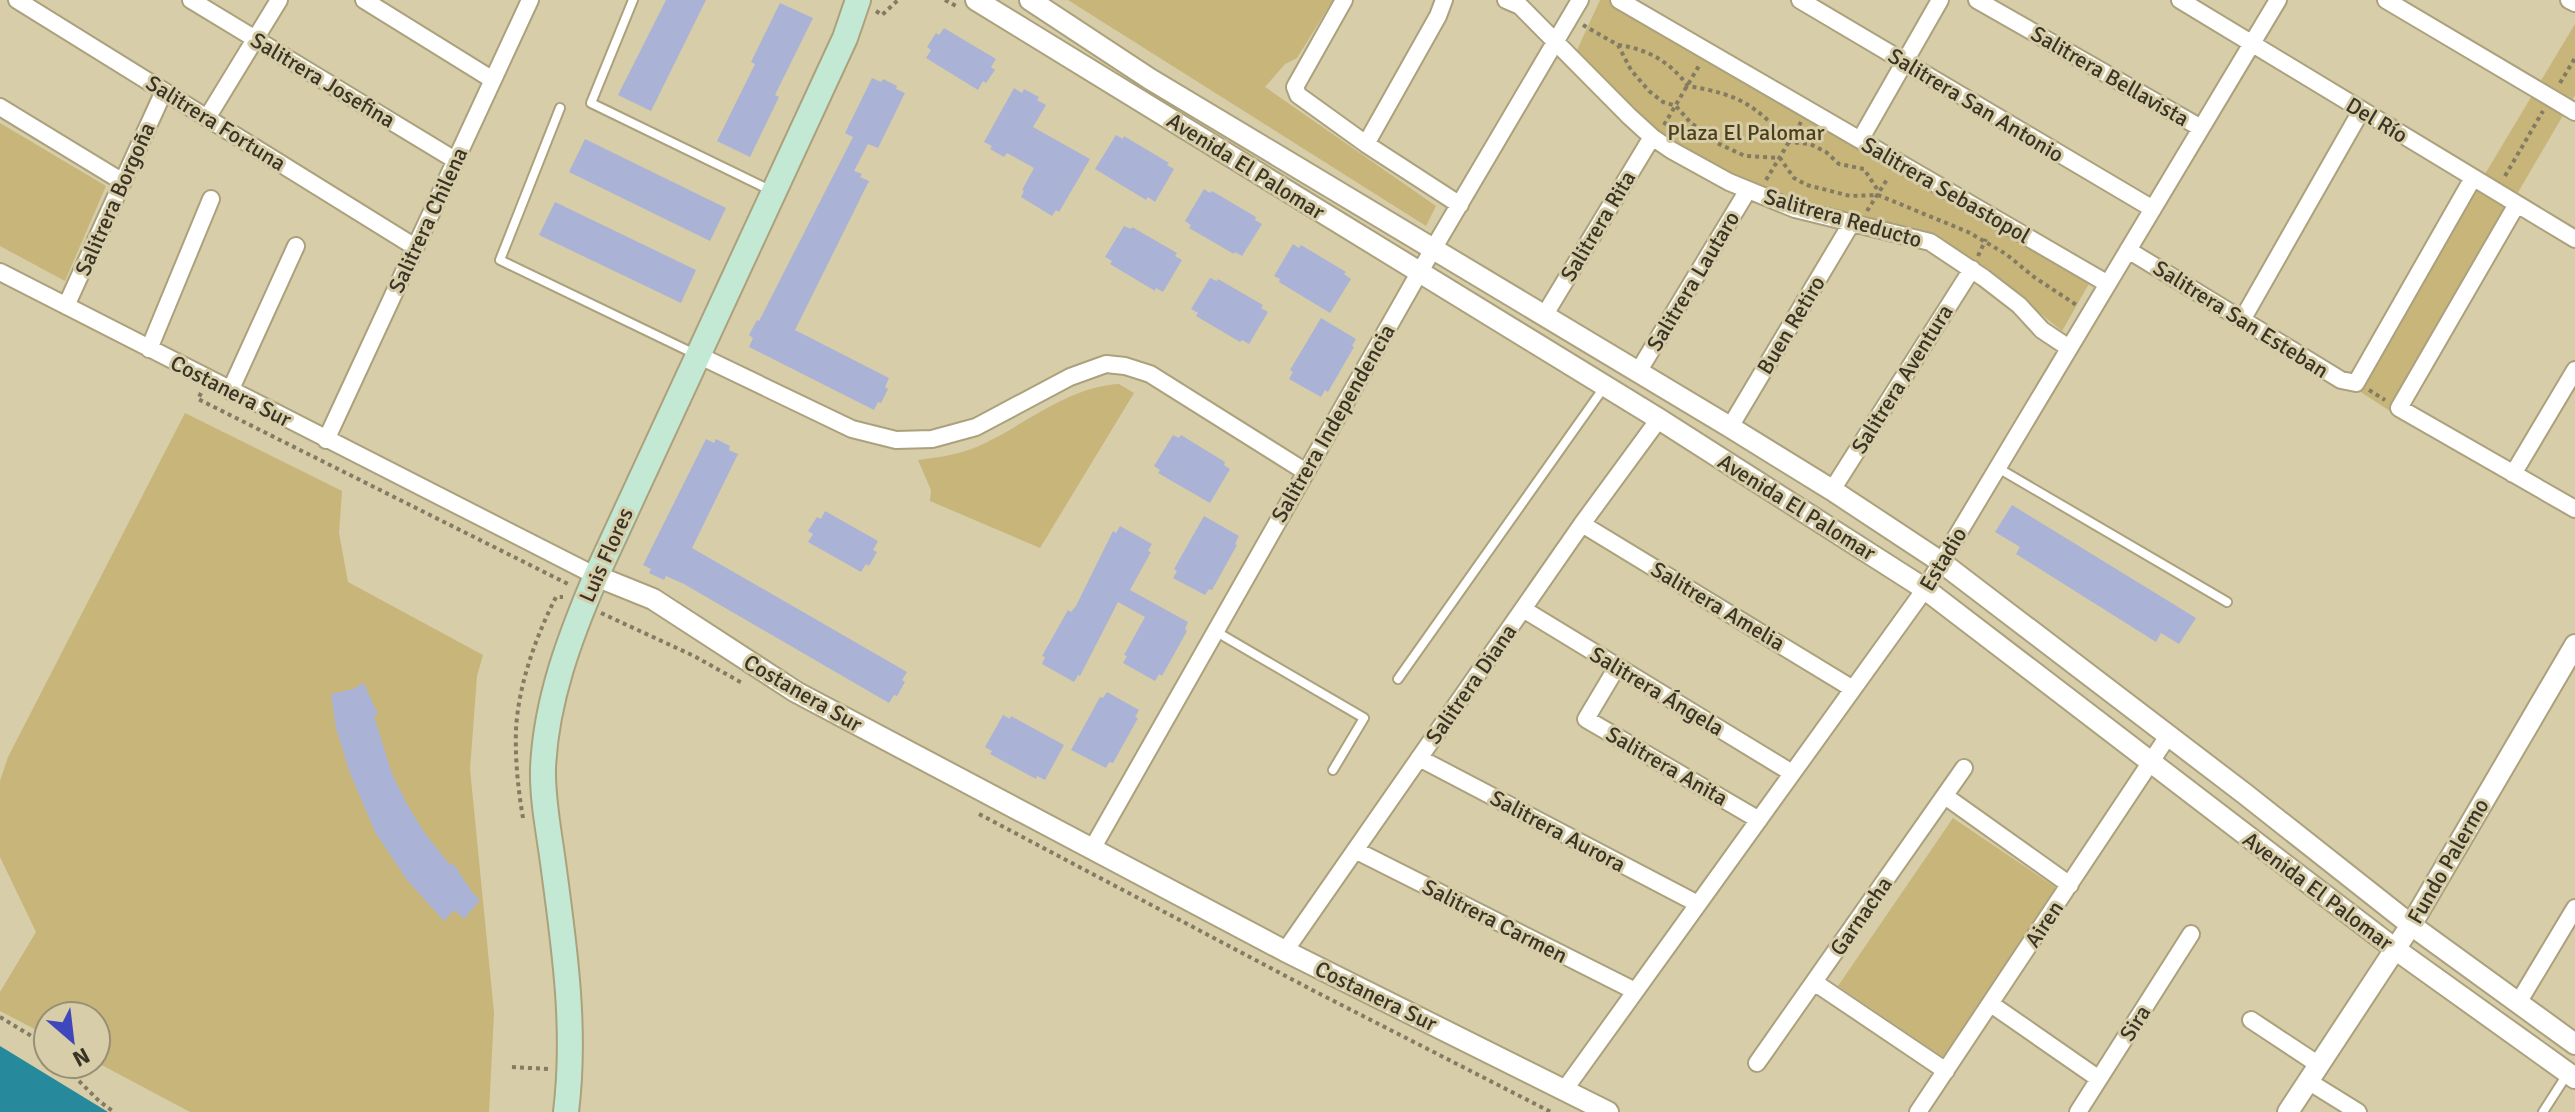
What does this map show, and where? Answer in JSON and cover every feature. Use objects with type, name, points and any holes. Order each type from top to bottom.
[{"type":"main road","name":"Luis Flores","points":[[566,1112],[570,1051],[568,977],[543,770],[548,722],[568,645],[596,576],[845,38],[858,0]]},
{"type":"main road","name":"Luis Flores","points":[[845,38],[872,0]]},
{"type":"street","name":"Salitrera Fortuna","points":[[17,0],[415,247]]},
{"type":"street","name":"Salitrera Josefina","points":[[191,0],[455,160]]},
{"type":"street","points":[[207,118],[279,0]]},
{"type":"street","points":[[364,0],[493,80]]},
{"type":"street","name":"Salitrera Chilena","points":[[326,440],[530,0]]},
{"type":"street","name":"Avenida El Palomar","points":[[976,0],[1659,419],[1925,589],[2395,949],[2572,1075]]},
{"type":"street","name":"Avenida El Palomar","points":[[1030,0],[1150,79],[1730,427],[1941,562],[2411,925],[2575,1044]]},
{"type":"street","points":[[1344,0],[1295,87],[1303,101],[1460,205]]},
{"type":"street","points":[[1366,144],[1444,0]]},
{"type":"street","name":"Salitrera Reducto","points":[[1506,0],[1520,6],[1653,138],[1706,169],[1795,209],[1930,242],[1972,269],[2019,305],[2042,330],[2069,348]]},
{"type":"street","name":"Salitrera Independencia","points":[[1092,849],[1419,273],[1580,0]]},
{"type":"street","name":"Salitrera Sebastopol","points":[[1619,0],[2108,284]]},
{"type":"street","name":"Salitrera San Antonio","points":[[1800,0],[2153,209]]},
{"type":"street","points":[[1860,140],[1940,0]]},
{"type":"street","name":"Salitrera Bellavista","points":[[1977,0],[2201,128]]},
{"type":"street","name":"Del Río","points":[[2180,0],[2575,239]]},
{"type":"street","name":"Estadio","points":[[1565,1089],[1925,589],[2278,0]]},
{"type":"street","points":[[2386,0],[2575,112]]},
{"type":"street","points":[[2569,0],[2575,3]]},
{"type":"street","name":"Salitrera Borgoña","points":[[66,306],[164,91]]},
{"type":"street","points":[[0,107],[123,182]]},
{"type":"street","points":[[2242,320],[2361,111]]},
{"type":"street","name":"Salitrera Rita","points":[[1544,316],[1653,138]]},
{"type":"street","points":[[2356,383],[2473,178]]},
{"type":"street","name":"Salitrera Lautaro","points":[[1638,372],[1753,191]]},
{"type":"street","points":[[149,349],[211,199]]},
{"type":"street","points":[[2517,204],[2399,408],[2575,509]]},
{"type":"street","name":"Buen Retiro","points":[[1730,427],[1854,225]]},
{"type":"street","points":[[230,391],[296,246]]},
{"type":"street","name":"Salitrera San Esteban","points":[[2128,250],[2341,380],[2356,383]]},
{"type":"street","name":"Salitrera Aventura","points":[[1832,490],[1972,269]]},
{"type":"street","name":"Costanera Sur","points":[[0,272],[596,576],[653,599],[796,692],[1285,951],[1608,1112]]},
{"type":"street","points":[[698,355],[852,429],[896,440],[932,439],[976,427],[1070,377],[1106,364],[1125,366],[1150,374],[1306,472]]},
{"type":"street","points":[[2513,474],[2575,370]]},
{"type":"street","name":"Salitrera Diana","points":[[1285,951],[1582,524],[1659,419]]},
{"type":"street","name":"Salitrera Amelia","points":[[1582,524],[1853,689]]},
{"type":"street","name":"Salitrera Ángela","points":[[1523,609],[1792,773]]},
{"type":"street","name":"Fundo Palermo","points":[[2288,1112],[2411,925],[2575,645]]},
{"type":"street","name":"Salitrera Anita","points":[[1617,667],[1586,719],[1759,820]]},
{"type":"street","name":"Airen","points":[[1918,1112],[2168,736]]},
{"type":"street","name":"Salitrera Aurora","points":[[1419,758],[1698,904]]},
{"type":"street","name":"Garnacha","points":[[1757,1063],[1964,768]]},
{"type":"street","points":[[1945,796],[2070,885]]},
{"type":"street","name":"Salitrera Carmen","points":[[1355,850],[1635,991]]},
{"type":"street","points":[[2518,1003],[2575,908]]},
{"type":"street","name":"Sira","points":[[2078,1112],[2191,934]]},
{"type":"street","points":[[1814,982],[1946,1071]]},
{"type":"street","points":[[1991,1004],[2099,1079]]},
{"type":"street","points":[[2251,1020],[2358,1112]]},
{"type":"lane","points":[[633,0],[591,103],[774,192]]},
{"type":"lane","points":[[560,108],[500,260],[698,355]]},
{"type":"lane","points":[[1398,679],[1605,386]]},
{"type":"lane","points":[[1998,468],[2227,602]]},
{"type":"lane","points":[[1215,631],[1364,718],[1333,770]]},
{"type":"lane","points":[[2543,1112],[2572,1075]]},
{"type":"path","points":[[1570,17],[1618,45],[1652,54],[1676,70],[1688,86],[1714,90],[1746,103],[1769,119],[1790,142],[1821,148],[1839,164],[1864,169],[1878,194]]},
{"type":"path","points":[[1618,45],[1631,70],[1649,91],[1663,102],[1676,106],[1704,134],[1731,151],[1755,158],[1780,158]]},
{"type":"path","points":[[1653,138],[1676,106],[1707,51]]},
{"type":"path","points":[[2495,192],[2575,58]]},
{"type":"path","points":[[1753,191],[1780,158],[1808,110]]},
{"type":"path","points":[[1780,158],[1794,178],[1807,185],[1850,196],[1878,194],[1968,232],[2090,314]]},
{"type":"path","points":[[1854,225],[1898,162]]},
{"type":"path","points":[[1972,269],[1998,220]]},
{"type":"path","points":[[207,379],[198,399],[570,585]]},
{"type":"path","points":[[2356,383],[2399,408]]},
{"type":"path","points":[[0,1017],[32,1036]]},
{"type":"path","points":[[512,1067],[550,1069]]},
{"type":"path","points":[[78,1080],[114,1112]]},
{"type":"green space","points":[[1068,0],[1333,0],[1297,58],[1285,64],[1265,87],[1436,206],[1426,226]]},
{"type":"green space","name":"Plaza El Palomar","points":[[1600,0],[1618,0],[2090,282],[2062,331],[1978,263],[1930,238],[1788,201],[1755,189],[1677,145],[1636,117],[1573,59]]},
{"type":"green space","points":[[2575,24],[2575,95],[2390,411],[2356,389]]},
{"type":"green space","points":[[0,123],[106,186],[65,281],[0,246]]},
{"type":"green space","points":[[1119,384],[1134,393],[1040,548],[930,501],[931,490],[918,460],[971,449],[1064,399]]},
{"type":"green space","points":[[185,413],[342,491],[339,533],[348,582],[483,655],[477,676],[470,769],[494,1013],[489,1112],[190,1112],[112,1071],[112,1000],[32,1000],[32,1028],[0,1011],[0,992],[36,932],[0,857],[0,781],[8,757]]},
{"type":"green space","points":[[1953,818],[2058,889],[1943,1057],[1838,986]]},
{"type":"water","points":[[0,1046],[32,1066],[32,1080],[56,1080],[108,1112],[0,1112]]},
{"type":"building","points":[[666,0],[706,0],[651,111],[618,95]]},
{"type":"building","points":[[780,3],[813,18],[775,95],[779,97],[750,157],[717,141],[755,64],[751,62]]},
{"type":"building","points":[[944,28],[996,59],[991,67],[995,70],[978,90],[926,58],[931,50],[927,47],[936,33],[939,35]]},
{"type":"building","points":[[872,78],[881,82],[883,79],[905,93],[878,148],[868,144],[854,171],[869,181],[795,330],[889,378],[885,387],[888,389],[874,410],[749,347],[753,338],[749,335],[853,137],[845,133]]},
{"type":"building","points":[[1014,88],[1022,93],[1024,89],[1046,105],[1033,127],[1090,159],[1059,212],[1056,210],[1052,216],[1021,197],[1034,168],[1007,153],[1004,157],[984,142]]},
{"type":"building","points":[[1116,135],[1123,139],[1124,136],[1174,169],[1155,202],[1148,197],[1146,200],[1095,169]]},
{"type":"building","points":[[585,139],[726,208],[710,241],[569,172]]},
{"type":"building","points":[[1204,189],[1256,217],[1255,220],[1262,224],[1242,256],[1189,228],[1191,225],[1185,221]]},
{"type":"building","points":[[555,202],[696,270],[681,303],[539,235]]},
{"type":"building","points":[[1124,226],[1132,227],[1177,253],[1175,256],[1182,260],[1163,292],[1156,288],[1155,291],[1110,264],[1112,261],[1105,257]]},
{"type":"building","points":[[1293,244],[1299,248],[1301,245],[1346,272],[1344,274],[1351,279],[1330,313],[1274,276]]},
{"type":"building","points":[[1210,278],[1218,279],[1263,305],[1261,308],[1268,312],[1249,344],[1240,342],[1196,316],[1198,313],[1191,309]]},
{"type":"building","points":[[1321,318],[1356,339],[1328,392],[1325,390],[1321,397],[1289,379],[1293,372],[1290,370]]},
{"type":"building","points":[[1173,435],[1179,438],[1181,435],[1225,462],[1224,465],[1230,469],[1210,503],[1158,473],[1160,470],[1154,466]]},
{"type":"building","points":[[706,439],[714,443],[716,439],[738,454],[692,548],[907,672],[897,696],[894,695],[889,703],[684,584],[649,573],[651,569],[643,565]]},
{"type":"building","points":[[2012,505],[2196,618],[2179,644],[2161,633],[2156,642],[2016,554],[2020,547],[1995,532]]},
{"type":"building","points":[[825,511],[878,541],[873,550],[877,552],[869,566],[866,564],[861,572],[808,542],[813,534],[808,531]]},
{"type":"building","points":[[1204,516],[1239,536],[1212,590],[1209,589],[1205,595],[1173,578],[1177,571],[1174,569]]},
{"type":"building","points":[[1120,526],[1152,544],[1148,551],[1151,552],[1130,590],[1188,622],[1187,631],[1162,676],[1159,674],[1155,681],[1123,663],[1127,656],[1124,655],[1145,617],[1118,602],[1074,682],[1042,664],[1045,657],[1042,656],[1068,610],[1071,612],[1076,606],[1113,531],[1116,533]]},
{"type":"building","points":[[364,683],[378,715],[374,716],[392,774],[407,804],[424,832],[450,865],[453,863],[480,900],[464,919],[454,910],[444,921],[407,880],[375,832],[350,773],[336,728],[331,694]]},
{"type":"building","points":[[1107,692],[1139,710],[1135,717],[1138,718],[1113,763],[1109,762],[1106,768],[1071,750],[1100,697],[1103,698]]},
{"type":"building","points":[[1003,715],[1010,719],[1011,716],[1064,745],[1045,780],[1037,776],[1036,779],[990,754],[992,751],[985,747]]}]
